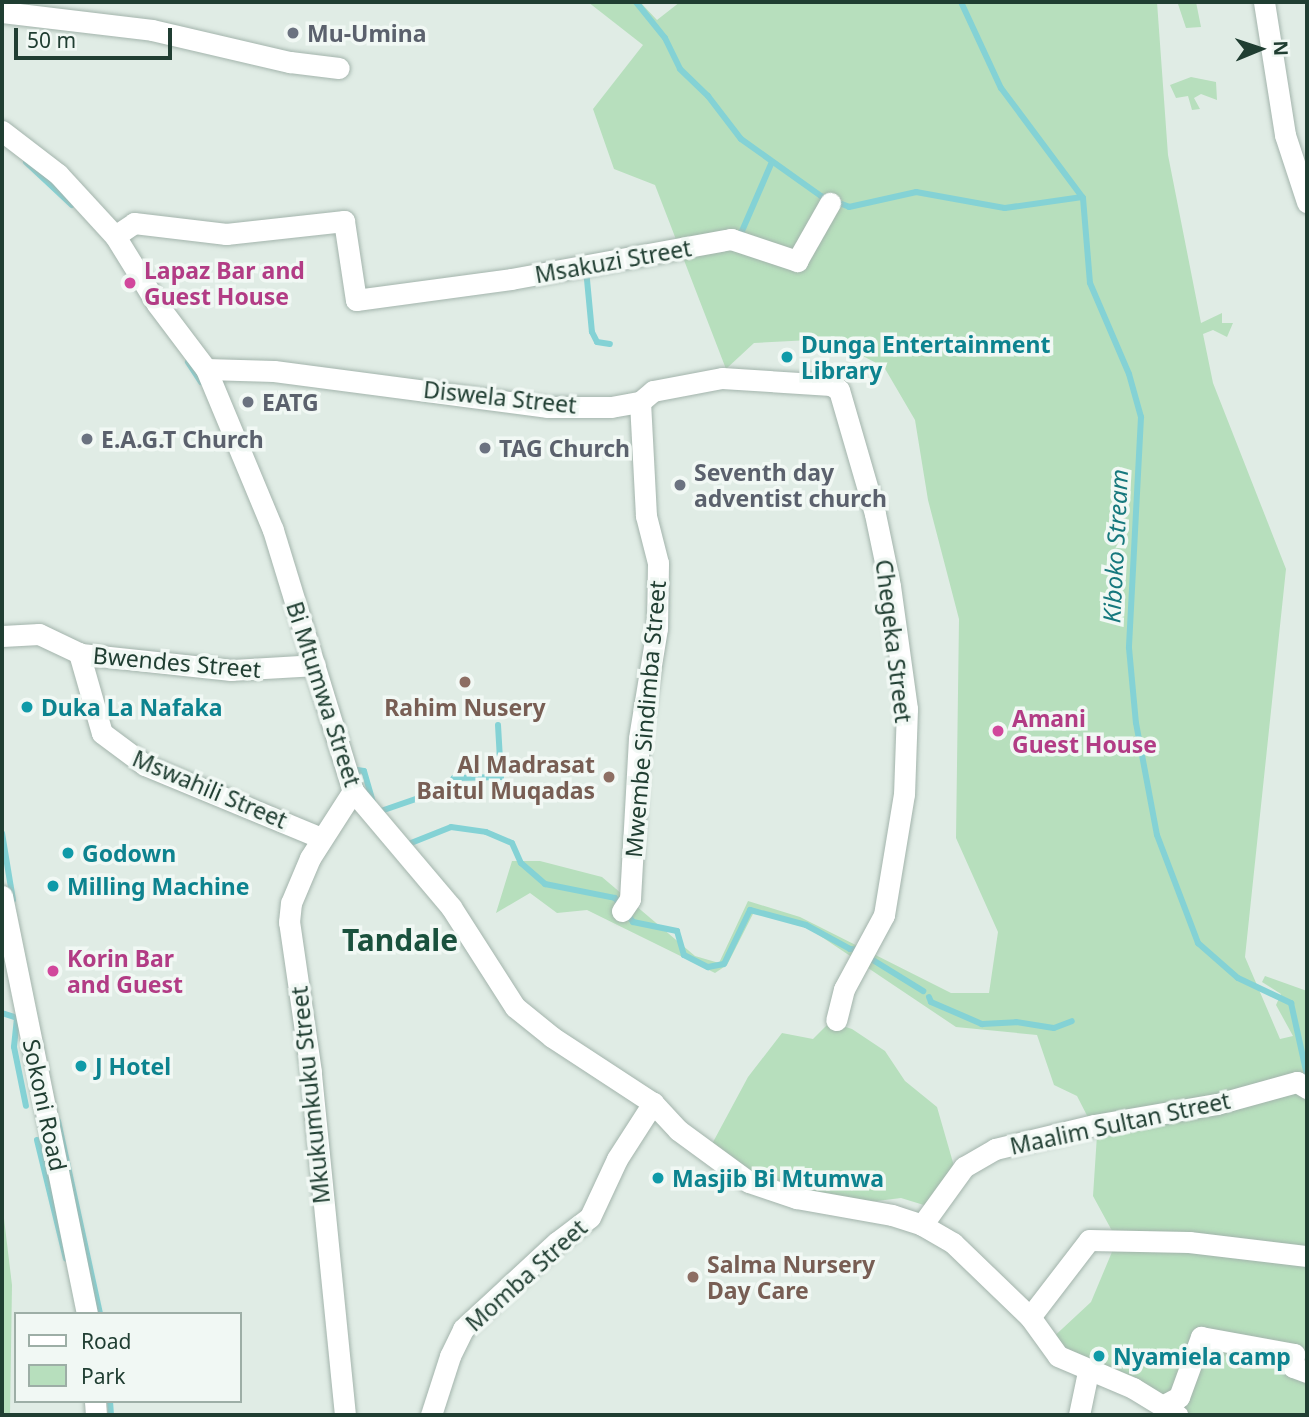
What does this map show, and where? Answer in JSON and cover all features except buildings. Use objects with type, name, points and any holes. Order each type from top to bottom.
[{"type":"street","points":[[1264,2],[1285,135],[1307,202]]},
{"type":"street","points":[[2,12],[152,30],[290,62],[339,68]]},
{"type":"street","name":"Bi Mtumwa Street","points":[[2,131],[58,174],[115,236],[157,304],[206,369],[252,470],[354,790],[451,907],[515,1007],[552,1037],[653,1103],[678,1130],[749,1182],[796,1198],[892,1215],[922,1225],[953,1243],[1030,1317],[1058,1356],[1171,1410]]},
{"type":"street","name":"Msakuzi Street","points":[[115,236],[134,223],[226,234],[344,221],[356,300],[523,277],[731,239],[797,261],[830,203]]},
{"type":"street","name":"Diswela Street","points":[[206,369],[274,371],[547,407],[640,402],[653,391],[722,378],[831,385]]},
{"type":"street","name":"Chegeka Street","points":[[831,385],[844,398],[875,514],[890,586],[906,709],[904,794],[884,915],[844,989],[836,1020]]},
{"type":"street","name":"Mwembe Sindimba Street","points":[[622,911],[630,899],[639,738],[657,628],[658,563],[646,516],[640,402]]},
{"type":"street","points":[[2,636],[38,634],[81,654]]},
{"type":"street","name":"Bwendes Street","points":[[81,654],[231,670],[315,664]]},
{"type":"street","name":"Mswahili Street","points":[[81,654],[94,713],[111,744],[145,765],[321,838]]},
{"type":"street","name":"Mkukumkuku Street","points":[[345,1415],[313,1085],[289,922],[297,886],[321,838],[354,790]]},
{"type":"street","name":"Sokoni Road","points":[[2,896],[87,1312]]},
{"type":"street","name":"Maalim Sultan Street","points":[[922,1225],[964,1167],[995,1149],[1094,1125],[1217,1104],[1297,1082],[1307,1087]]},
{"type":"street","name":"Momba Street","points":[[431,1415],[450,1356],[463,1329],[556,1242],[590,1217],[617,1159],[653,1103]]},
{"type":"street","points":[[1030,1317],[1089,1240],[1189,1242],[1307,1256]]},
{"type":"street","points":[[1171,1410],[1179,1396],[1200,1337],[1294,1354],[1293,1367],[1307,1372]]},
{"type":"street","points":[[1079,1415],[1088,1372]]},
{"type":"green space","points":[[588,2],[640,2],[657,20],[680,2],[1157,2],[1168,155],[1201,323],[1222,313],[1222,323],[1233,323],[1227,337],[1213,330],[1203,334],[1213,383],[1286,569],[1245,957],[1280,1039],[1293,1036],[1276,1005],[1281,994],[1262,982],[1265,976],[1307,991],[1307,1415],[1175,1415],[1048,1342],[1091,1302],[1117,1240],[1093,1196],[1097,1135],[1077,1096],[1054,1085],[1037,1035],[956,1027],[801,923],[755,910],[727,965],[715,973],[587,910],[557,913],[530,893],[496,913],[512,861],[540,861],[602,877],[695,956],[719,963],[748,901],[800,917],[951,993],[989,993],[998,932],[956,838],[959,619],[928,500],[915,420],[884,367],[830,339],[754,343],[726,369],[655,185],[614,169],[593,109],[643,45]]},
{"type":"green space","points":[[1157,2],[1196,2],[1201,27],[1186,28],[1178,4]]},
{"type":"green space","points":[[1191,77],[1216,82],[1217,100],[1201,94],[1194,98],[1200,109],[1192,110],[1188,96],[1176,98],[1170,85]]},
{"type":"green space","points":[[830,1022],[852,1029],[885,1051],[905,1081],[937,1107],[956,1173],[927,1206],[901,1198],[861,1203],[760,1178],[712,1144],[748,1077],[782,1033],[813,1039]]},
{"type":"green space","points":[[2,1202],[12,1285],[10,1415],[2,1415]]},
{"type":"waterway","points":[[636,2],[665,38],[680,69],[708,96],[741,139],[821,196],[849,207],[916,192],[1005,208],[1082,197]]},
{"type":"waterway","name":"Kiboko Stream","points":[[961,2],[1001,88],[1083,198],[1090,283],[1129,374],[1141,417],[1129,648],[1136,723],[1157,835],[1198,943],[1238,978],[1291,1003],[1307,1075]]},
{"type":"waterway","points":[[26,162],[72,205]]},
{"type":"waterway","points":[[739,238],[771,164]]},
{"type":"waterway","points":[[586,269],[592,332],[597,342],[610,344]]},
{"type":"waterway","points":[[188,362],[201,382]]},
{"type":"waterway","points":[[378,812],[442,790],[454,778],[501,777],[498,725]]},
{"type":"waterway","points":[[351,769],[364,771],[374,805]]},
{"type":"waterway","points":[[406,845],[451,827],[486,832],[512,843],[521,863],[545,884],[615,898],[633,922],[677,931],[684,955],[708,967],[724,964],[750,910],[806,925],[850,949],[862,950]]},
{"type":"waterway","points":[[2,833],[13,900]]},
{"type":"waterway","points":[[868,957],[923,991]]},
{"type":"waterway","points":[[929,997],[931,1002],[982,1024],[1016,1022],[1054,1028],[1072,1021]]},
{"type":"waterway","points":[[2,1013],[17,1018],[14,1047],[26,1106]]},
{"type":"waterway","points":[[58,1121],[100,1312]]},
{"type":"waterway","points":[[37,1140],[66,1259]]},
{"type":"waterway","points":[[110,1403],[111,1415]]},
{"type":"place","name":"Mu-Umina","points":[[293,33]]},
{"type":"place","name":"Lapaz Bar and Guest House","points":[[130,283]]},
{"type":"place","name":"Dunga Entertainment Library","points":[[787,357]]},
{"type":"place","name":"EATG","points":[[248,402]]},
{"type":"place","name":"E.A.G.T Church","points":[[87,439]]},
{"type":"place","name":"TAG Church","points":[[485,448]]},
{"type":"place","name":"Seventh day adventist church","points":[[680,485]]},
{"type":"place","name":"Rahim Nusery","points":[[465,682]]},
{"type":"place","name":"Duka La Nafaka","points":[[27,707]]},
{"type":"place","name":"Amani Guest House","points":[[998,731]]},
{"type":"place","name":"Al Madrasat Baitul Muqadas","points":[[609,777]]},
{"type":"place","name":"Godown","points":[[68,853]]},
{"type":"place","name":"Milling Machine","points":[[53,886]]},
{"type":"place","name":"Korin Bar and Guest","points":[[53,971]]},
{"type":"place","name":"J Hotel","points":[[81,1066]]},
{"type":"place","name":"Masjib Bi Mtumwa","points":[[658,1178]]},
{"type":"place","name":"Salma Nursery Day Care","points":[[693,1277]]},
{"type":"place","name":"Nyamiela camp","points":[[1099,1356]]},
{"type":"district","name":"Tandale","points":[[400,940]]}]
